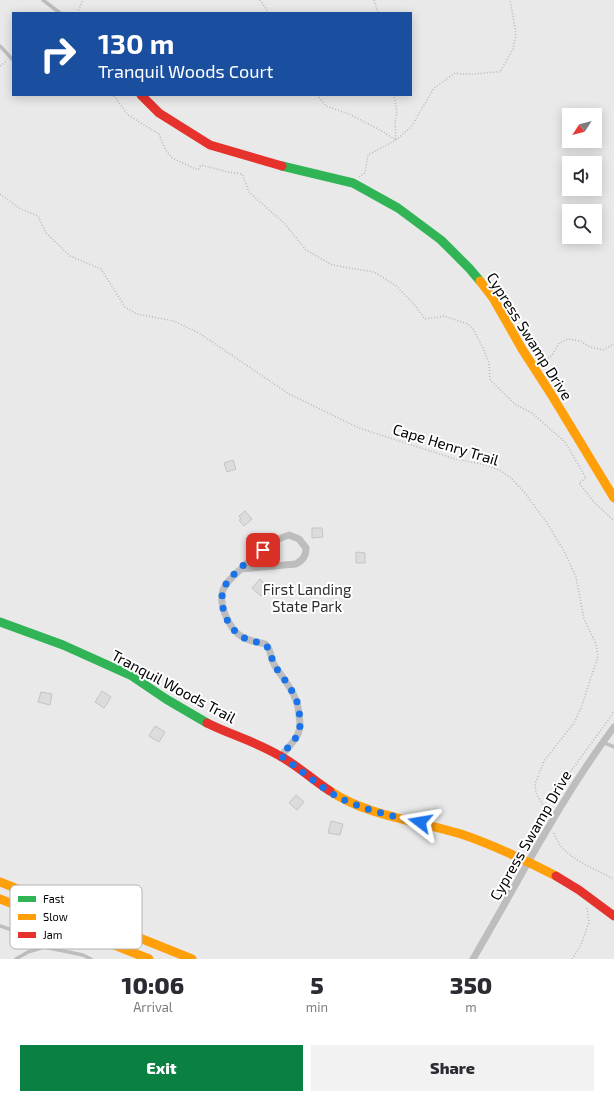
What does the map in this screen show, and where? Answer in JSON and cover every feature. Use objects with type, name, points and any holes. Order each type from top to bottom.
[{"type":"main road","name":"Cypress Swamp Drive","points":[[142,96],[159,113],[210,145],[291,168],[353,183],[398,208],[456,253],[493,298],[522,349],[614,498]]},
{"type":"main road","name":"Tranquil Woods Trail","points":[[0,622],[63,645],[132,676],[166,699],[204,721],[281,756],[319,784],[342,798],[385,814],[461,834],[487,843],[529,862],[556,876],[614,916]]},
{"type":"main road","points":[[0,882],[10,886]]},
{"type":"main road","points":[[0,899],[10,903]]},
{"type":"main road","points":[[142,939],[192,959]]},
{"type":"main road","points":[[124,949],[149,959]]},
{"type":"street","points":[[240,569],[296,564],[304,558],[306,548],[299,539],[293,536],[289,535],[280,538],[271,543],[240,569],[226,584],[223,590],[222,604],[225,614],[237,634],[243,638],[268,646],[274,665],[290,687],[299,706],[299,732],[281,756]]},
{"type":"street","name":"Cypress Swamp Drive","points":[[473,959],[552,821],[602,742],[614,727]]},
{"type":"lane","points":[[43,0],[59,12]]},
{"type":"lane","points":[[0,46],[12,59]]},
{"type":"lane","points":[[602,742],[614,747]]},
{"type":"lane","points":[[0,926],[10,929]]},
{"type":"lane","points":[[16,959],[28,952],[38,949]]},
{"type":"lane","points":[[54,949],[83,955],[91,959]]},
{"type":"path","points":[[77,12],[83,0]]},
{"type":"path","points":[[260,0],[268,12]]},
{"type":"path","points":[[374,0],[378,12]]},
{"type":"path","points":[[353,183],[365,173],[368,155],[396,140],[411,127],[434,88],[455,73],[466,75],[500,72],[513,49],[516,33],[510,0]]},
{"type":"path","points":[[113,96],[128,115],[160,134],[165,149],[172,158],[198,170],[202,165],[242,174],[248,192],[285,224],[306,250],[332,265],[374,272],[395,285],[413,303],[425,319],[444,316],[468,324],[473,329],[489,363],[490,380],[516,404],[532,413],[565,442],[586,478],[579,483],[594,502],[614,521]]},
{"type":"path","points":[[318,96],[326,106],[349,114],[396,140]]},
{"type":"path","points":[[394,96],[398,113],[395,120],[396,140]]},
{"type":"path","name":"Cape Henry Trail","points":[[0,194],[19,208],[38,216],[46,233],[70,256],[101,269],[125,307],[137,314],[174,321],[200,333],[289,394],[359,428],[455,459],[487,466],[501,471],[511,478],[525,493],[561,545],[576,577],[584,619],[596,644],[598,656],[581,708],[574,723],[544,762],[535,784],[536,793],[552,821],[554,835],[559,845],[574,858],[614,879]]},
{"type":"path","points":[[535,369],[552,355],[559,344],[568,339],[580,341],[590,347],[603,350],[614,344]]},
{"type":"path","points":[[572,959],[580,945],[589,922],[587,908],[592,900]]},
{"type":"green space","name":"First Landing State Park","points":[[0,0],[614,0],[614,959],[0,959]]},
{"type":"building","points":[[233,460],[236,469],[227,472],[224,463]]},
{"type":"building","points":[[245,511],[252,519],[244,526],[239,520],[241,519],[239,516]]},
{"type":"building","points":[[312,528],[322,528],[323,537],[312,538]]},
{"type":"building","points":[[356,552],[365,553],[365,563],[356,563]]},
{"type":"building","points":[[260,579],[269,588],[261,596],[252,588]]},
{"type":"building","points":[[102,691],[111,697],[104,708],[95,702]]},
{"type":"building","points":[[41,692],[52,694],[50,705],[38,702]]},
{"type":"building","points":[[155,726],[165,732],[159,742],[149,736]]},
{"type":"building","points":[[296,795],[304,802],[297,810],[289,803]]},
{"type":"building","points":[[331,821],[343,824],[340,835],[328,833]]},
{"type":"traffic: fast","points":[[282,166],[353,183],[398,208],[441,240],[480,281]]},
{"type":"traffic: fast","points":[[0,622],[63,645],[132,676],[166,699],[207,723]]},
{"type":"traffic: slow","points":[[480,281],[493,298],[522,349],[614,498]]},
{"type":"traffic: slow","points":[[330,791],[360,806],[377,812],[445,829],[473,838],[509,853],[556,876]]},
{"type":"traffic: slow","points":[[0,882],[10,886]]},
{"type":"traffic: slow","points":[[0,899],[10,903]]},
{"type":"traffic: slow","points":[[142,939],[192,959]]},
{"type":"traffic: slow","points":[[124,949],[149,959]]},
{"type":"traffic: jam","points":[[142,96],[159,113],[210,145],[282,166]]},
{"type":"traffic: jam","points":[[207,723],[271,751],[293,764],[330,791]]},
{"type":"traffic: jam","points":[[556,876],[579,890],[614,916]]},
{"type":"route","points":[[263,550],[240,569],[226,584],[223,590],[222,604],[225,614],[237,634],[248,640],[268,646],[274,665],[290,687],[299,706],[299,732],[281,756],[319,784],[342,798],[385,814],[420,822]]}]
